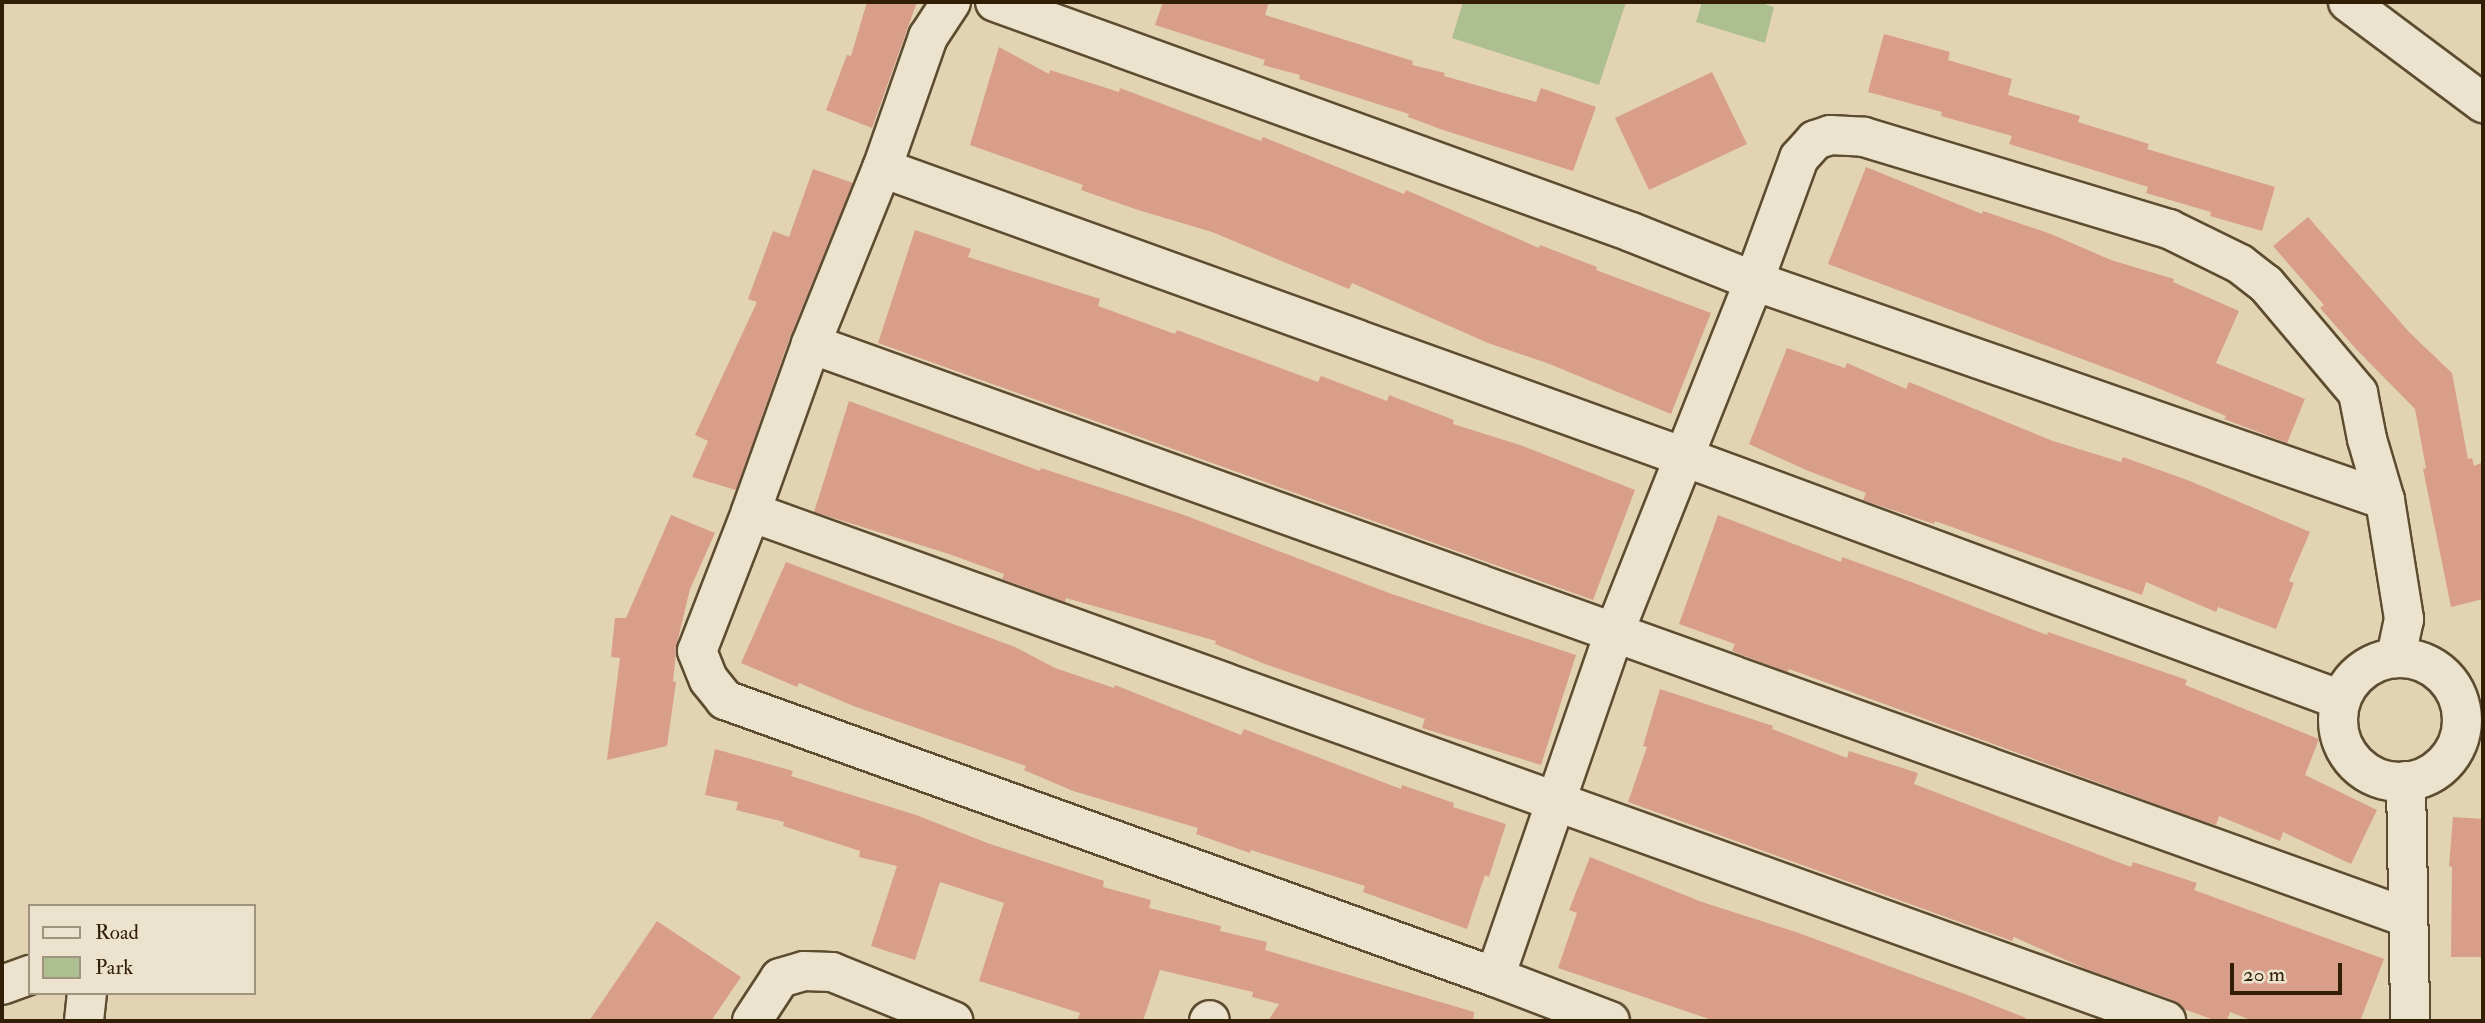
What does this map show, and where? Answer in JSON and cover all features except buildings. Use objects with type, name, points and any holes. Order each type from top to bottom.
[{"type":"street","points":[[951,2],[928,37],[883,168],[811,344],[751,512],[697,651],[709,680],[725,700],[1495,977],[1610,1021]]},
{"type":"street","points":[[995,2],[1631,232],[1754,281],[2385,500]]},
{"type":"street","points":[[2348,2],[2483,103]]},
{"type":"street","points":[[1495,977],[1614,633],[1754,281],[1799,159],[1815,140],[1830,135],[1864,137],[2169,229],[2240,264],[2266,284],[2358,393],[2367,439],[2385,500],[2404,619],[2396,658]]},
{"type":"street","points":[[883,168],[1684,457],[2341,700]]},
{"type":"street","points":[[811,344],[2406,917]]},
{"type":"street","points":[[751,512],[2166,1021]]},
{"type":"street","points":[[2396,658],[2420,662],[2443,675],[2472,705],[2451,756],[2439,768],[2423,777],[2406,781],[2380,778],[2357,765],[2340,734],[2338,717],[2341,700],[2349,684],[2361,671],[2377,662],[2396,658]]},
{"type":"street","points":[[2406,781],[2406,917],[2410,1021]]},
{"type":"street","points":[[752,1021],[780,978],[804,971],[832,972],[935,1018]]},
{"type":"street","points":[[2,985],[28,976]]},
{"type":"street","points":[[84,1021],[86,995]]},
{"type":"green space","points":[[1463,2],[1626,2],[1599,85],[1452,38]]},
{"type":"green space","points":[[1702,2],[1758,2],[1774,7],[1765,43],[1696,22]]}]
